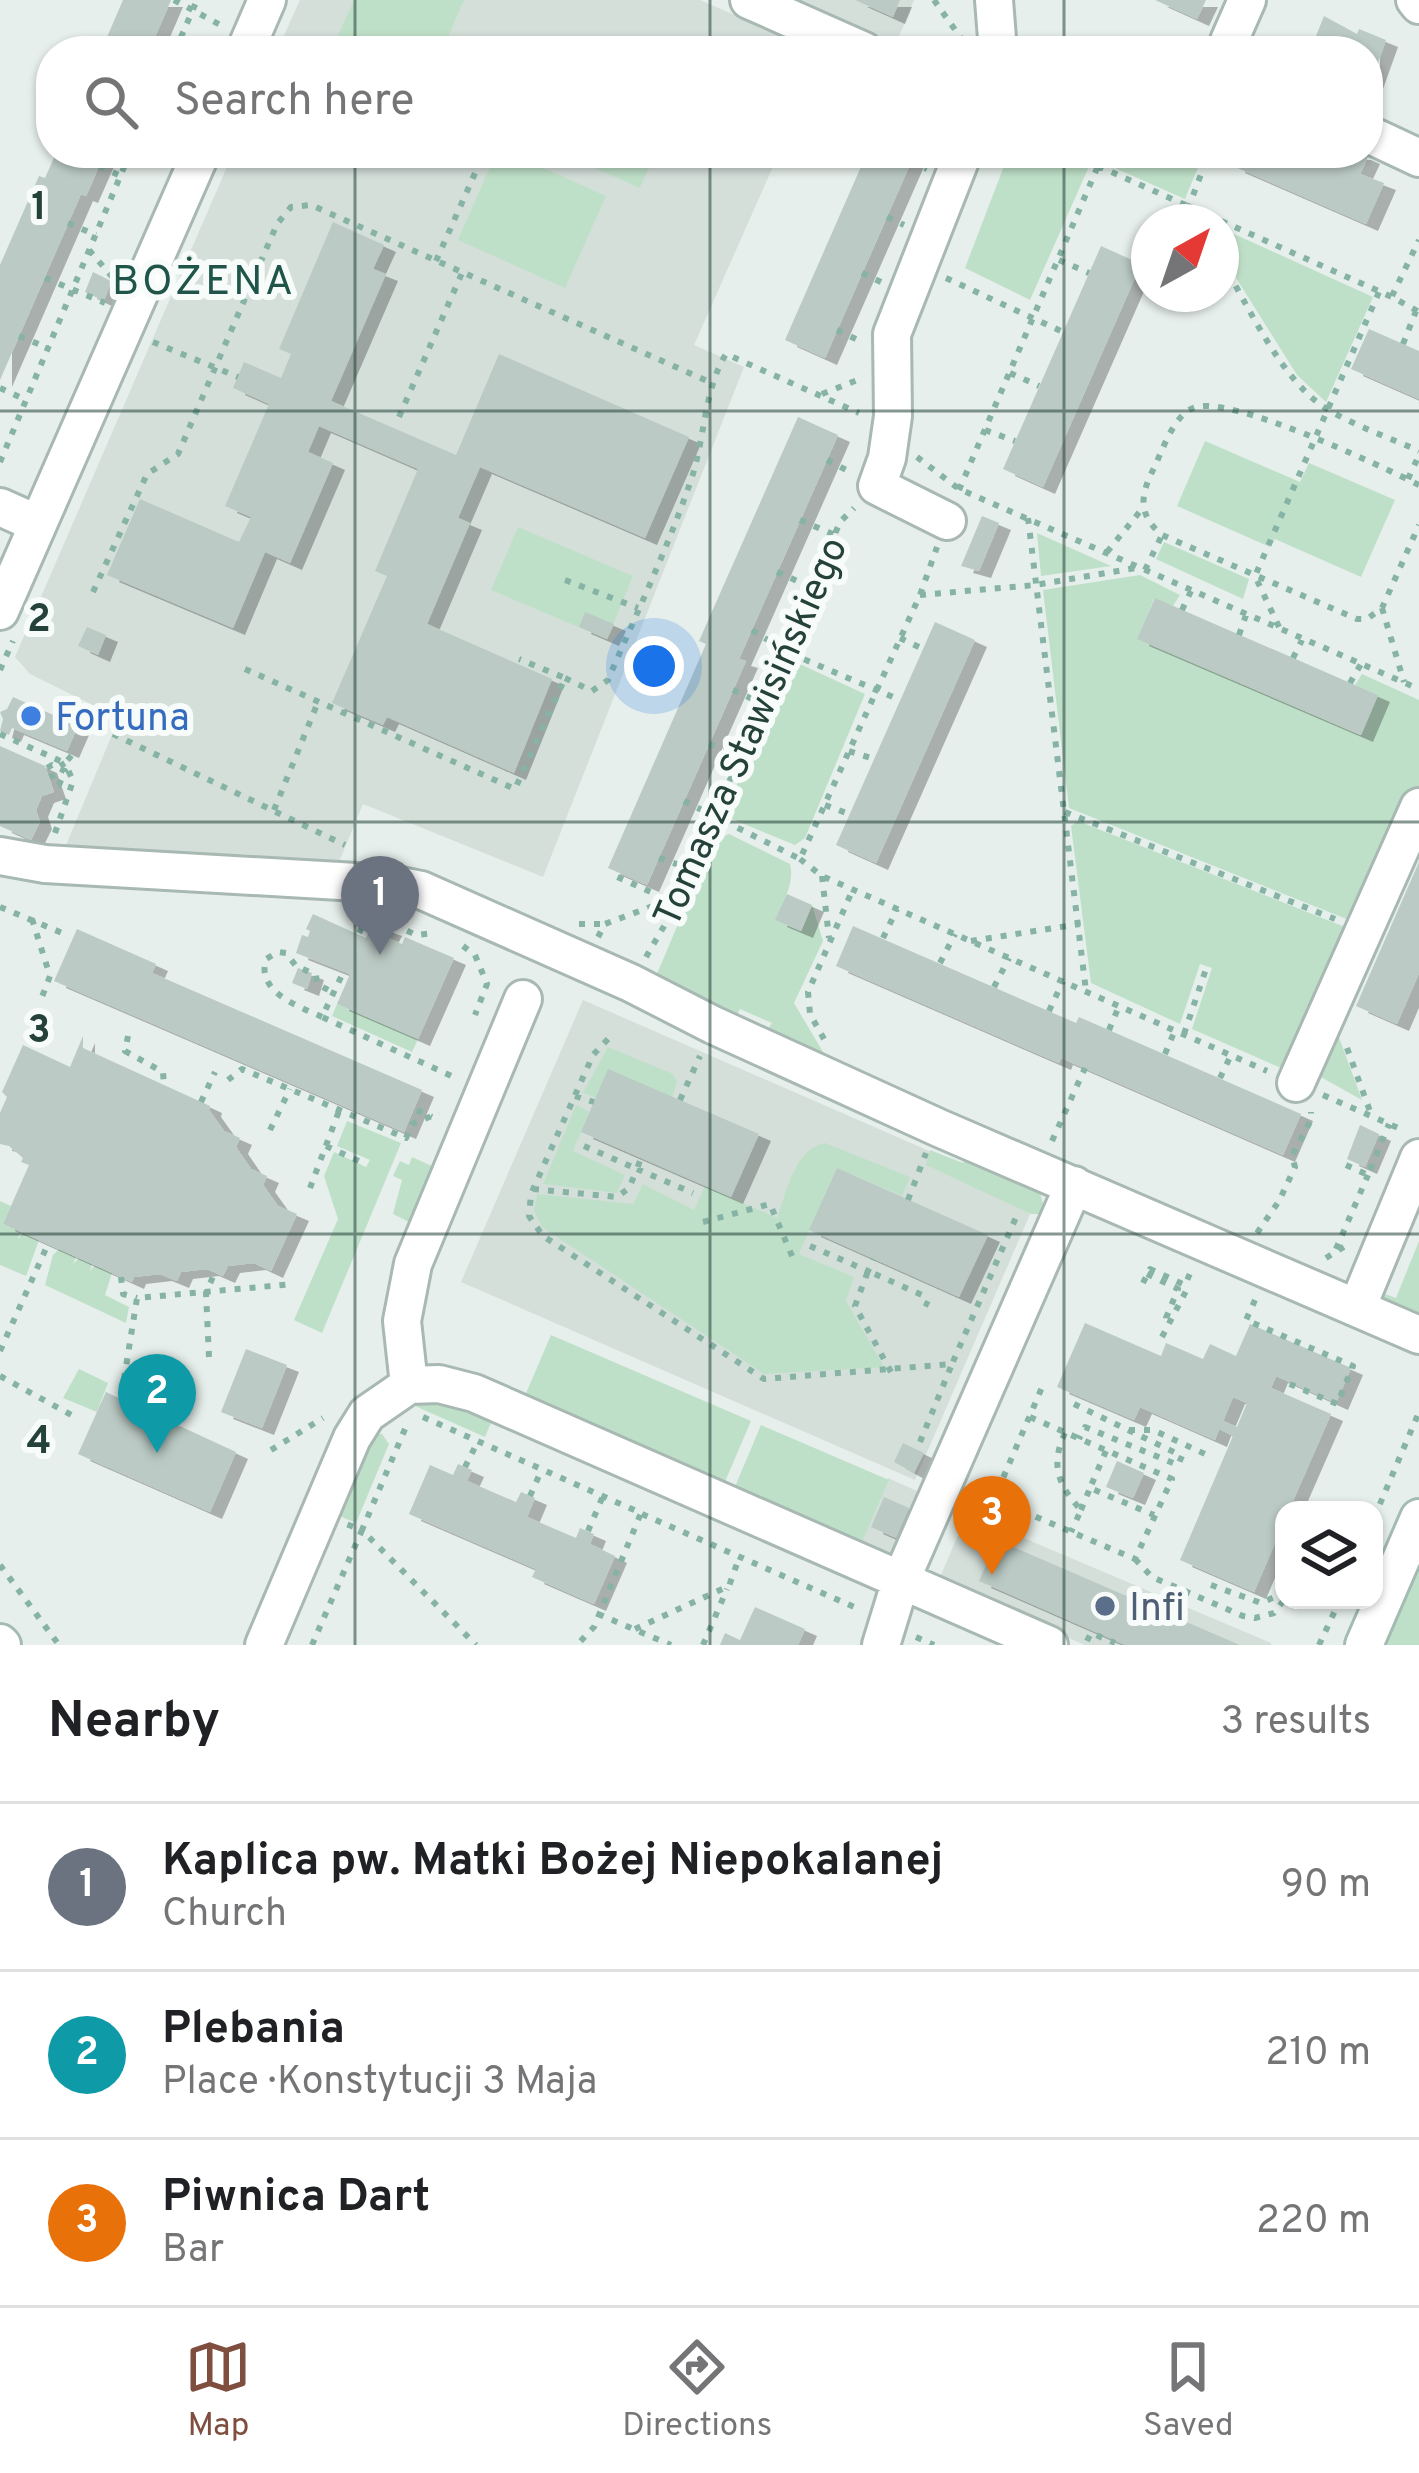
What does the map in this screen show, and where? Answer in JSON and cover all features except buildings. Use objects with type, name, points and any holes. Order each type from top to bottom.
[{"type":"street","points":[[251,36],[267,0]]},
{"type":"street","points":[[749,0],[830,36]]},
{"type":"street","points":[[994,0],[997,36]]},
{"type":"street","points":[[1231,36],[1247,0]]},
{"type":"street","points":[[1383,141],[1419,158]]},
{"type":"street","points":[[0,611],[138,325],[195,168]]},
{"type":"street","points":[[953,504],[877,486],[890,438],[892,334],[957,168]]},
{"type":"street","points":[[0,507],[38,524]]},
{"type":"street","points":[[1304,1086],[1331,1005],[1419,807]]},
{"type":"street","points":[[0,856],[45,864],[391,884],[421,890],[631,982],[853,1089],[1419,1335]]},
{"type":"street","points":[[409,1385],[403,1321],[412,1264],[523,1000]]},
{"type":"street","points":[[1357,1308],[1419,1158]]},
{"type":"street","points":[[885,1635],[901,1580],[1074,1185]]},
{"type":"street","points":[[264,1645],[358,1427],[380,1402],[409,1385],[439,1384],[474,1394],[1049,1645]]},
{"type":"street","points":[[1364,1645],[1419,1518]]},
{"type":"path","points":[[174,0],[231,36]]},
{"type":"path","points":[[182,36],[196,0]]},
{"type":"path","points":[[934,0],[959,36]]},
{"type":"path","points":[[103,168],[121,176]]},
{"type":"path","points":[[0,462],[124,168]]},
{"type":"path","points":[[436,261],[477,168]]},
{"type":"path","points":[[800,859],[920,595],[953,504],[1097,168]]},
{"type":"path","points":[[1103,168],[1184,204]]},
{"type":"path","points":[[1190,204],[1203,168]]},
{"type":"path","points":[[93,592],[146,474],[178,454],[277,224],[292,207],[311,206],[714,384]]},
{"type":"path","points":[[68,223],[96,235]]},
{"type":"path","points":[[1239,229],[1418,312],[1403,344]]},
{"type":"path","points":[[1391,296],[1419,240]]},
{"type":"path","points":[[1059,260],[1089,273]]},
{"type":"path","points":[[916,266],[1063,332]]},
{"type":"path","points":[[399,417],[462,273]]},
{"type":"path","points":[[45,278],[214,368],[238,376]]},
{"type":"path","points":[[1239,290],[1284,365],[1326,409],[1419,453],[1408,480]]},
{"type":"path","points":[[1281,631],[1255,576],[1379,292]]},
{"type":"path","points":[[20,336],[48,348]]},
{"type":"path","points":[[519,659],[592,691],[608,680],[690,482],[713,375],[726,354],[862,414],[953,504],[1028,518],[1419,689]]},
{"type":"path","points":[[819,395],[891,368]]},
{"type":"path","points":[[1010,373],[1039,386]]},
{"type":"path","points":[[0,388],[26,400]]},
{"type":"path","points":[[1107,552],[1142,509],[1148,481],[1180,418],[1192,408],[1226,406],[1246,411],[1419,485]]},
{"type":"path","points":[[985,430],[1015,441]]},
{"type":"path","points":[[827,460],[877,486]]},
{"type":"path","name":"Tomasza Stawisińskiego","points":[[631,982],[677,904],[840,522],[877,486]]},
{"type":"path","points":[[1142,509],[1162,535],[1346,616],[1367,619],[1382,608],[1419,525]]},
{"type":"path","points":[[1028,518],[1086,991]]},
{"type":"path","points":[[800,520],[835,535]]},
{"type":"path","points":[[920,595],[1036,585],[1142,568],[1162,535]]},
{"type":"path","points":[[778,572],[813,588]]},
{"type":"path","points":[[566,580],[638,608]]},
{"type":"path","points":[[1182,610],[1191,590]]},
{"type":"path","points":[[1382,608],[1404,682]]},
{"type":"path","points":[[1239,635],[1246,615]]},
{"type":"path","points":[[752,631],[787,652],[900,700]]},
{"type":"path","points":[[900,638],[922,649]]},
{"type":"path","points":[[1293,658],[1302,640]]},
{"type":"path","points":[[1350,682],[1360,664]]},
{"type":"path","points":[[245,670],[515,789],[565,679]]},
{"type":"path","points":[[733,690],[763,704]]},
{"type":"path","points":[[274,811],[318,702]]},
{"type":"path","points":[[0,734],[73,781],[45,864]]},
{"type":"path","points":[[113,734],[345,845]]},
{"type":"path","points":[[709,744],[740,756]]},
{"type":"path","points":[[849,751],[874,759]]},
{"type":"path","points":[[57,767],[72,755]]},
{"type":"path","points":[[684,801],[800,859],[823,876],[1419,1137]]},
{"type":"path","points":[[825,805],[850,814]]},
{"type":"path","points":[[1065,812],[1365,931]]},
{"type":"path","points":[[659,859],[691,869]]},
{"type":"path","points":[[610,874],[677,904]]},
{"type":"path","points":[[823,876],[830,941]]},
{"type":"path","points":[[853,889],[810,986],[808,1007],[853,1089]]},
{"type":"path","points":[[585,962],[605,924],[661,903],[677,904]]},
{"type":"path","points":[[0,907],[67,935]]},
{"type":"path","points":[[883,938],[897,908]]},
{"type":"path","points":[[359,933],[363,919],[371,914],[416,935],[447,936],[475,955],[486,976],[475,1015]]},
{"type":"path","points":[[32,920],[50,976],[40,1002]]},
{"type":"path","points":[[971,941],[1080,923]]},
{"type":"path","points":[[940,963],[955,934]]},
{"type":"path","points":[[334,993],[314,983],[316,975],[296,967],[293,954],[272,955],[263,967],[280,997],[441,1072]]},
{"type":"path","points":[[994,987],[1009,958]]},
{"type":"path","points":[[1165,1054],[1207,966]]},
{"type":"path","points":[[322,1017],[341,977]]},
{"type":"path","points":[[1049,1011],[1063,981]]},
{"type":"path","points":[[1331,1005],[1372,1116]]},
{"type":"path","points":[[1109,1030],[1120,1006]]},
{"type":"path","points":[[680,1100],[712,1025]]},
{"type":"path","points":[[128,1036],[125,1051],[164,1072],[164,1086]]},
{"type":"path","points":[[608,1039],[593,1055],[533,1189],[529,1216],[543,1236],[764,1379],[952,1364]]},
{"type":"path","points":[[1220,1078],[1231,1055]]},
{"type":"path","points":[[1039,1171],[1085,1068]]},
{"type":"path","points":[[228,1080],[242,1069],[406,1138],[412,1124],[489,1085]]},
{"type":"path","points":[[201,1102],[215,1072]]},
{"type":"path","points":[[1241,1257],[1280,1201],[1295,1167],[1292,1156],[1311,1120],[1304,1086]]},
{"type":"path","points":[[270,1130],[290,1089]]},
{"type":"path","points":[[575,1096],[595,1102]]},
{"type":"path","points":[[417,1110],[432,1117]]},
{"type":"path","points":[[310,1188],[339,1111]]},
{"type":"path","points":[[1335,1252],[1389,1124]]},
{"type":"path","points":[[326,1146],[361,1162]]},
{"type":"path","points":[[584,1146],[692,1193]]},
{"type":"path","points":[[533,1189],[617,1197],[629,1188],[641,1158]]},
{"type":"path","points":[[908,1200],[923,1161]]},
{"type":"path","points":[[1346,1166],[1368,1175]]},
{"type":"path","points":[[704,1222],[770,1204],[795,1263]]},
{"type":"path","points":[[920,1442],[1017,1215]]},
{"type":"path","points":[[0,1351],[48,1244]]},
{"type":"path","points":[[810,1246],[922,1295],[928,1305]]},
{"type":"path","points":[[873,1259],[856,1306],[891,1372]]},
{"type":"path","points":[[1143,1283],[1150,1269],[1187,1280],[1162,1337]]},
{"type":"path","points":[[208,1357],[206,1293],[215,1272]]},
{"type":"path","points":[[1147,1274],[1178,1289],[1166,1326]]},
{"type":"path","points":[[121,1277],[123,1294],[137,1298],[294,1284]]},
{"type":"path","points":[[1259,1290],[1246,1320],[1353,1366],[1337,1404],[1285,1382]]},
{"type":"path","points":[[124,1378],[137,1298]]},
{"type":"path","points":[[0,1376],[75,1417]]},
{"type":"path","points":[[1043,1385],[994,1499],[1135,1559],[1152,1577],[1249,1618],[1277,1609]]},
{"type":"path","points":[[1073,1404],[1182,1456],[1178,1466],[1084,1427],[1079,1439]]},
{"type":"path","points":[[312,1645],[412,1412],[739,1558],[885,1635],[930,1644]]},
{"type":"path","points":[[271,1450],[332,1413]]},
{"type":"path","points":[[1381,1501],[1419,1413]]},
{"type":"path","points":[[1030,1417],[1172,1479],[1135,1559]]},
{"type":"path","points":[[1126,1430],[1153,1430],[1205,1454]]},
{"type":"path","points":[[1065,1433],[1055,1464],[1063,1490],[1081,1510]]},
{"type":"path","points":[[465,1467],[478,1442]]},
{"type":"path","points":[[1071,1533],[1106,1451]]},
{"type":"path","points":[[530,1496],[542,1469]]},
{"type":"path","points":[[1098,1469],[1111,1474]]},
{"type":"path","points":[[1090,1488],[1156,1516]]},
{"type":"path","points":[[588,1531],[603,1496]]},
{"type":"path","points":[[577,1645],[593,1627],[641,1513]]},
{"type":"path","points":[[320,1514],[362,1530],[476,1645]]},
{"type":"path","points":[[703,1645],[739,1558]]},
{"type":"path","points":[[0,1565],[59,1645]]},
{"type":"path","points":[[1211,1585],[1261,1604],[1275,1597]]},
{"type":"path","points":[[635,1629],[729,1586]]},
{"type":"path","points":[[1319,1645],[1336,1609]]},
{"type":"path","points":[[598,1614],[671,1645]]},
{"type":"path","points":[[709,1631],[723,1639]]},
{"type":"path","points":[[1087,1641],[1091,1633],[1115,1643]]},
{"type":"shaded area","points":[[300,0],[700,0],[783,36],[284,36]]},
{"type":"shaded area","points":[[770,0],[914,0],[899,36],[857,36]]},
{"type":"shaded area","points":[[227,168],[772,168],[694,345],[744,367],[543,877],[363,804],[339,862],[64,850],[119,718],[30,674],[15,657]]},
{"type":"shaded area","points":[[583,1000],[1037,1198],[915,1480],[461,1282]]},
{"type":"shaded area","points":[[888,1478],[928,1496],[907,1542],[887,1556],[860,1542]]},
{"type":"shaded area","points":[[967,1514],[1271,1645],[1085,1645],[938,1582]]},
{"type":"green space","points":[[354,0],[464,0],[448,36],[338,36]]},
{"type":"green space","points":[[489,168],[543,168],[606,196],[565,288],[458,240]]},
{"type":"green space","points":[[595,168],[649,168],[640,188]]},
{"type":"green space","points":[[1003,168],[1088,168],[1030,300],[965,268]]},
{"type":"green space","points":[[1117,168],[1198,168],[1185,199]]},
{"type":"green space","points":[[1239,236],[1373,297],[1326,402],[1297,375],[1239,283]]},
{"type":"green space","points":[[1205,441],[1300,482],[1309,463],[1395,500],[1361,577],[1275,539],[1270,547],[1177,506]]},
{"type":"green space","points":[[518,527],[633,576],[607,639],[491,590]]},
{"type":"green space","points":[[1037,533],[1111,566],[1041,576]]},
{"type":"green space","points":[[1164,542],[1249,579],[1243,599],[1156,559]]},
{"type":"green space","points":[[1140,575],[1180,595],[1173,606],[1154,599],[1138,639],[1360,735],[1378,695],[1355,685],[1362,674],[1419,700],[1419,790],[1354,922],[1069,808],[1043,590]]},
{"type":"green space","points":[[791,660],[865,694],[805,838],[795,845],[732,819],[726,810]]},
{"type":"green space","points":[[1078,821],[1350,929],[1288,1071],[1192,1029],[1212,968],[1200,964],[1180,1024],[1091,983],[1071,826]]},
{"type":"green space","points":[[729,834],[790,864],[790,885],[776,920],[801,931],[812,905],[823,941],[794,1003],[829,1062],[765,1034],[772,1023],[740,1009],[734,1020],[654,981],[713,841]]},
{"type":"green space","points":[[337,1004],[418,1039],[412,1052],[332,1016]]},
{"type":"green space","points":[[1333,1021],[1362,1100],[1310,1071]]},
{"type":"green space","points":[[608,1047],[673,1074],[677,1082],[672,1097],[596,1098],[583,1093]]},
{"type":"green space","points":[[576,1105],[590,1112],[573,1151],[625,1175],[617,1193],[543,1184]]},
{"type":"green space","points":[[347,1121],[401,1143],[322,1333],[294,1320],[338,1219],[324,1176],[334,1152],[366,1167],[370,1160],[337,1146]]},
{"type":"green space","points":[[825,1143],[910,1177],[902,1196],[837,1168],[799,1254],[854,1277],[846,1301],[884,1367],[764,1374],[542,1227],[534,1211],[537,1194],[633,1204],[643,1184],[694,1210],[705,1186],[777,1218],[799,1163]]},
{"type":"green space","points":[[930,1150],[963,1163],[968,1155],[1038,1186],[1046,1214],[1031,1214],[926,1165]]},
{"type":"green space","points":[[412,1157],[434,1167],[409,1222],[393,1214],[402,1180],[393,1176],[400,1161],[409,1165]]},
{"type":"green space","points":[[0,1201],[11,1206],[3,1224],[20,1231],[18,1239],[23,1233],[39,1240],[26,1276],[0,1265]]},
{"type":"green space","points":[[1419,1241],[1419,1318],[1380,1300],[1379,1292],[1396,1298]]},
{"type":"green space","points":[[59,1249],[76,1257],[73,1264],[79,1258],[92,1264],[90,1271],[95,1265],[112,1273],[105,1295],[129,1307],[126,1323],[45,1285]]},
{"type":"green space","points":[[551,1335],[751,1421],[724,1484],[524,1398]]},
{"type":"green space","points":[[79,1369],[108,1383],[97,1412],[63,1398]]},
{"type":"green space","points":[[427,1396],[493,1418],[485,1437],[406,1402]]},
{"type":"green space","points":[[761,1425],[889,1480],[861,1544],[734,1489]]},
{"type":"green space","points":[[369,1434],[382,1434],[389,1444],[356,1523],[335,1514]]},
{"type":"green space","points":[[1419,1560],[1419,1645],[1383,1645]]},
{"type":"place","name":"Fortuna","points":[[31,716]]},
{"type":"place","name":"Kaplica pw. Matki Bożej Niepokalanej","points":[[380,955]]},
{"type":"place","name":"Plebania","points":[[157,1453]]},
{"type":"place","name":"Piwnica Dart","points":[[992,1575]]},
{"type":"place","name":"Infi","points":[[1105,1606]]},
{"type":"district","name":"BOŻENA","points":[[204,279]]}]
